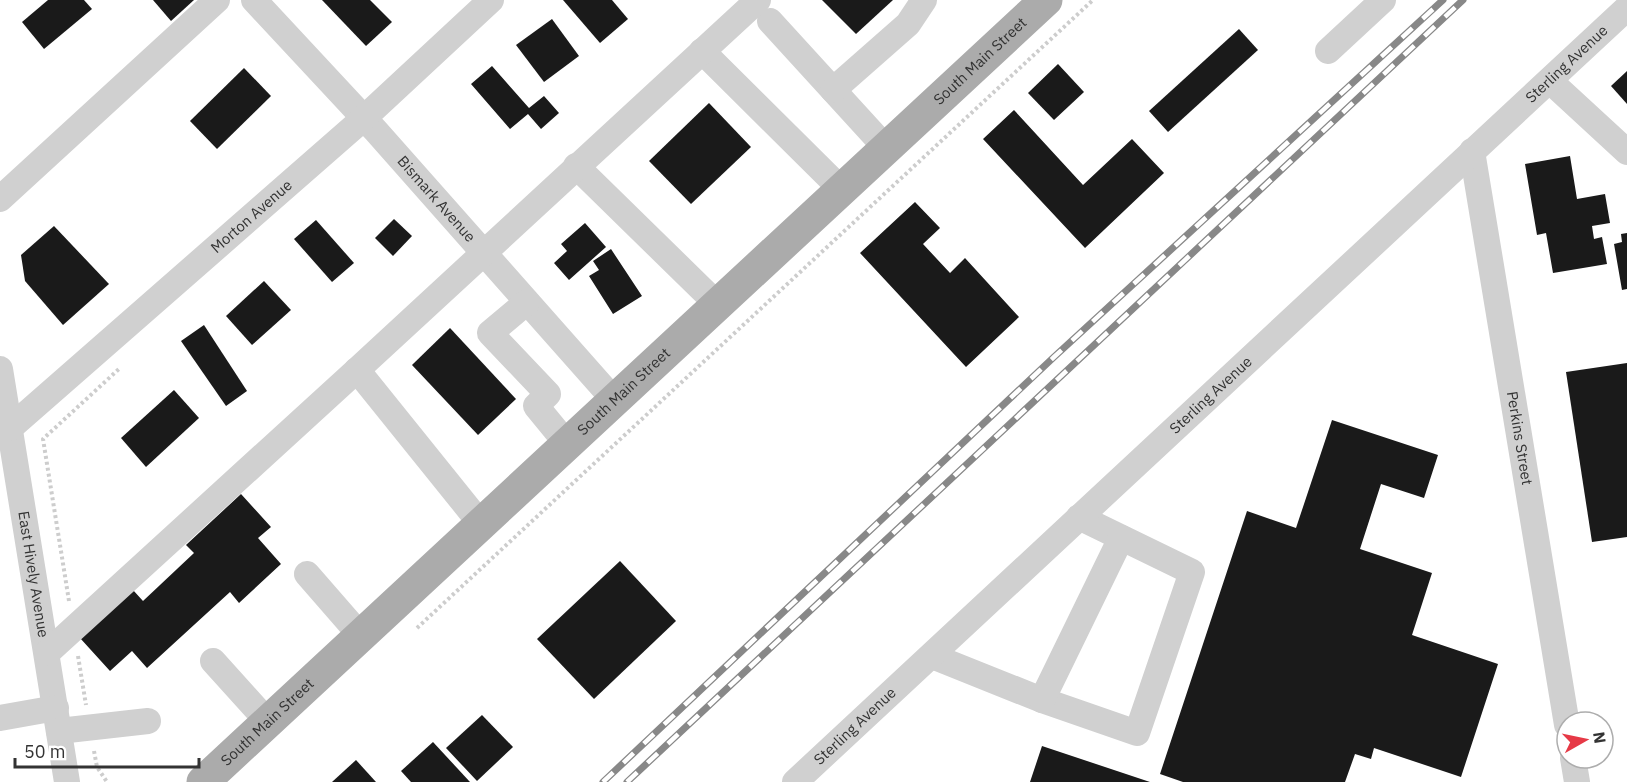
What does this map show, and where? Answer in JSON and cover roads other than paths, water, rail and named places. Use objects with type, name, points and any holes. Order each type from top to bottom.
[{"type":"main road","name":"South Main Street","points":[[203,782],[1046,0]]},
{"type":"street","points":[[0,199],[217,0]]},
{"type":"street","name":"Bismark Avenue","points":[[255,0],[364,118],[615,401]]},
{"type":"street","name":"Morton Avenue","points":[[10,428],[364,118],[491,0]]},
{"type":"street","points":[[833,90],[908,24],[924,0]]},
{"type":"street","points":[[1328,51],[1383,0]]},
{"type":"street","name":"Sterling Avenue","points":[[795,782],[1627,8]]},
{"type":"street","points":[[47,653],[702,51],[764,10],[886,148]]},
{"type":"street","points":[[702,51],[842,190]]},
{"type":"street","points":[[1550,81],[1627,152]]},
{"type":"street","name":"Perkins Street","points":[[1472,151],[1565,710]]},
{"type":"street","points":[[576,166],[718,305]]},
{"type":"street","points":[[527,302],[490,333],[548,394],[536,406],[568,445]]},
{"type":"street","name":"East Hively Avenue","points":[[0,369],[67,782]]},
{"type":"street","points":[[357,370],[482,525]]},
{"type":"street","points":[[932,656],[1042,700],[1137,733],[1192,572],[1079,517]]},
{"type":"street","points":[[1042,700],[1121,538]]},
{"type":"street","points":[[307,574],[361,636]]},
{"type":"street","points":[[213,661],[268,722]]},
{"type":"street","points":[[0,718],[57,719],[90,728],[148,721]]},
{"type":"railway","points":[[603,782],[1054,357],[1443,0]]},
{"type":"railway","points":[[627,782],[1463,0]]}]
